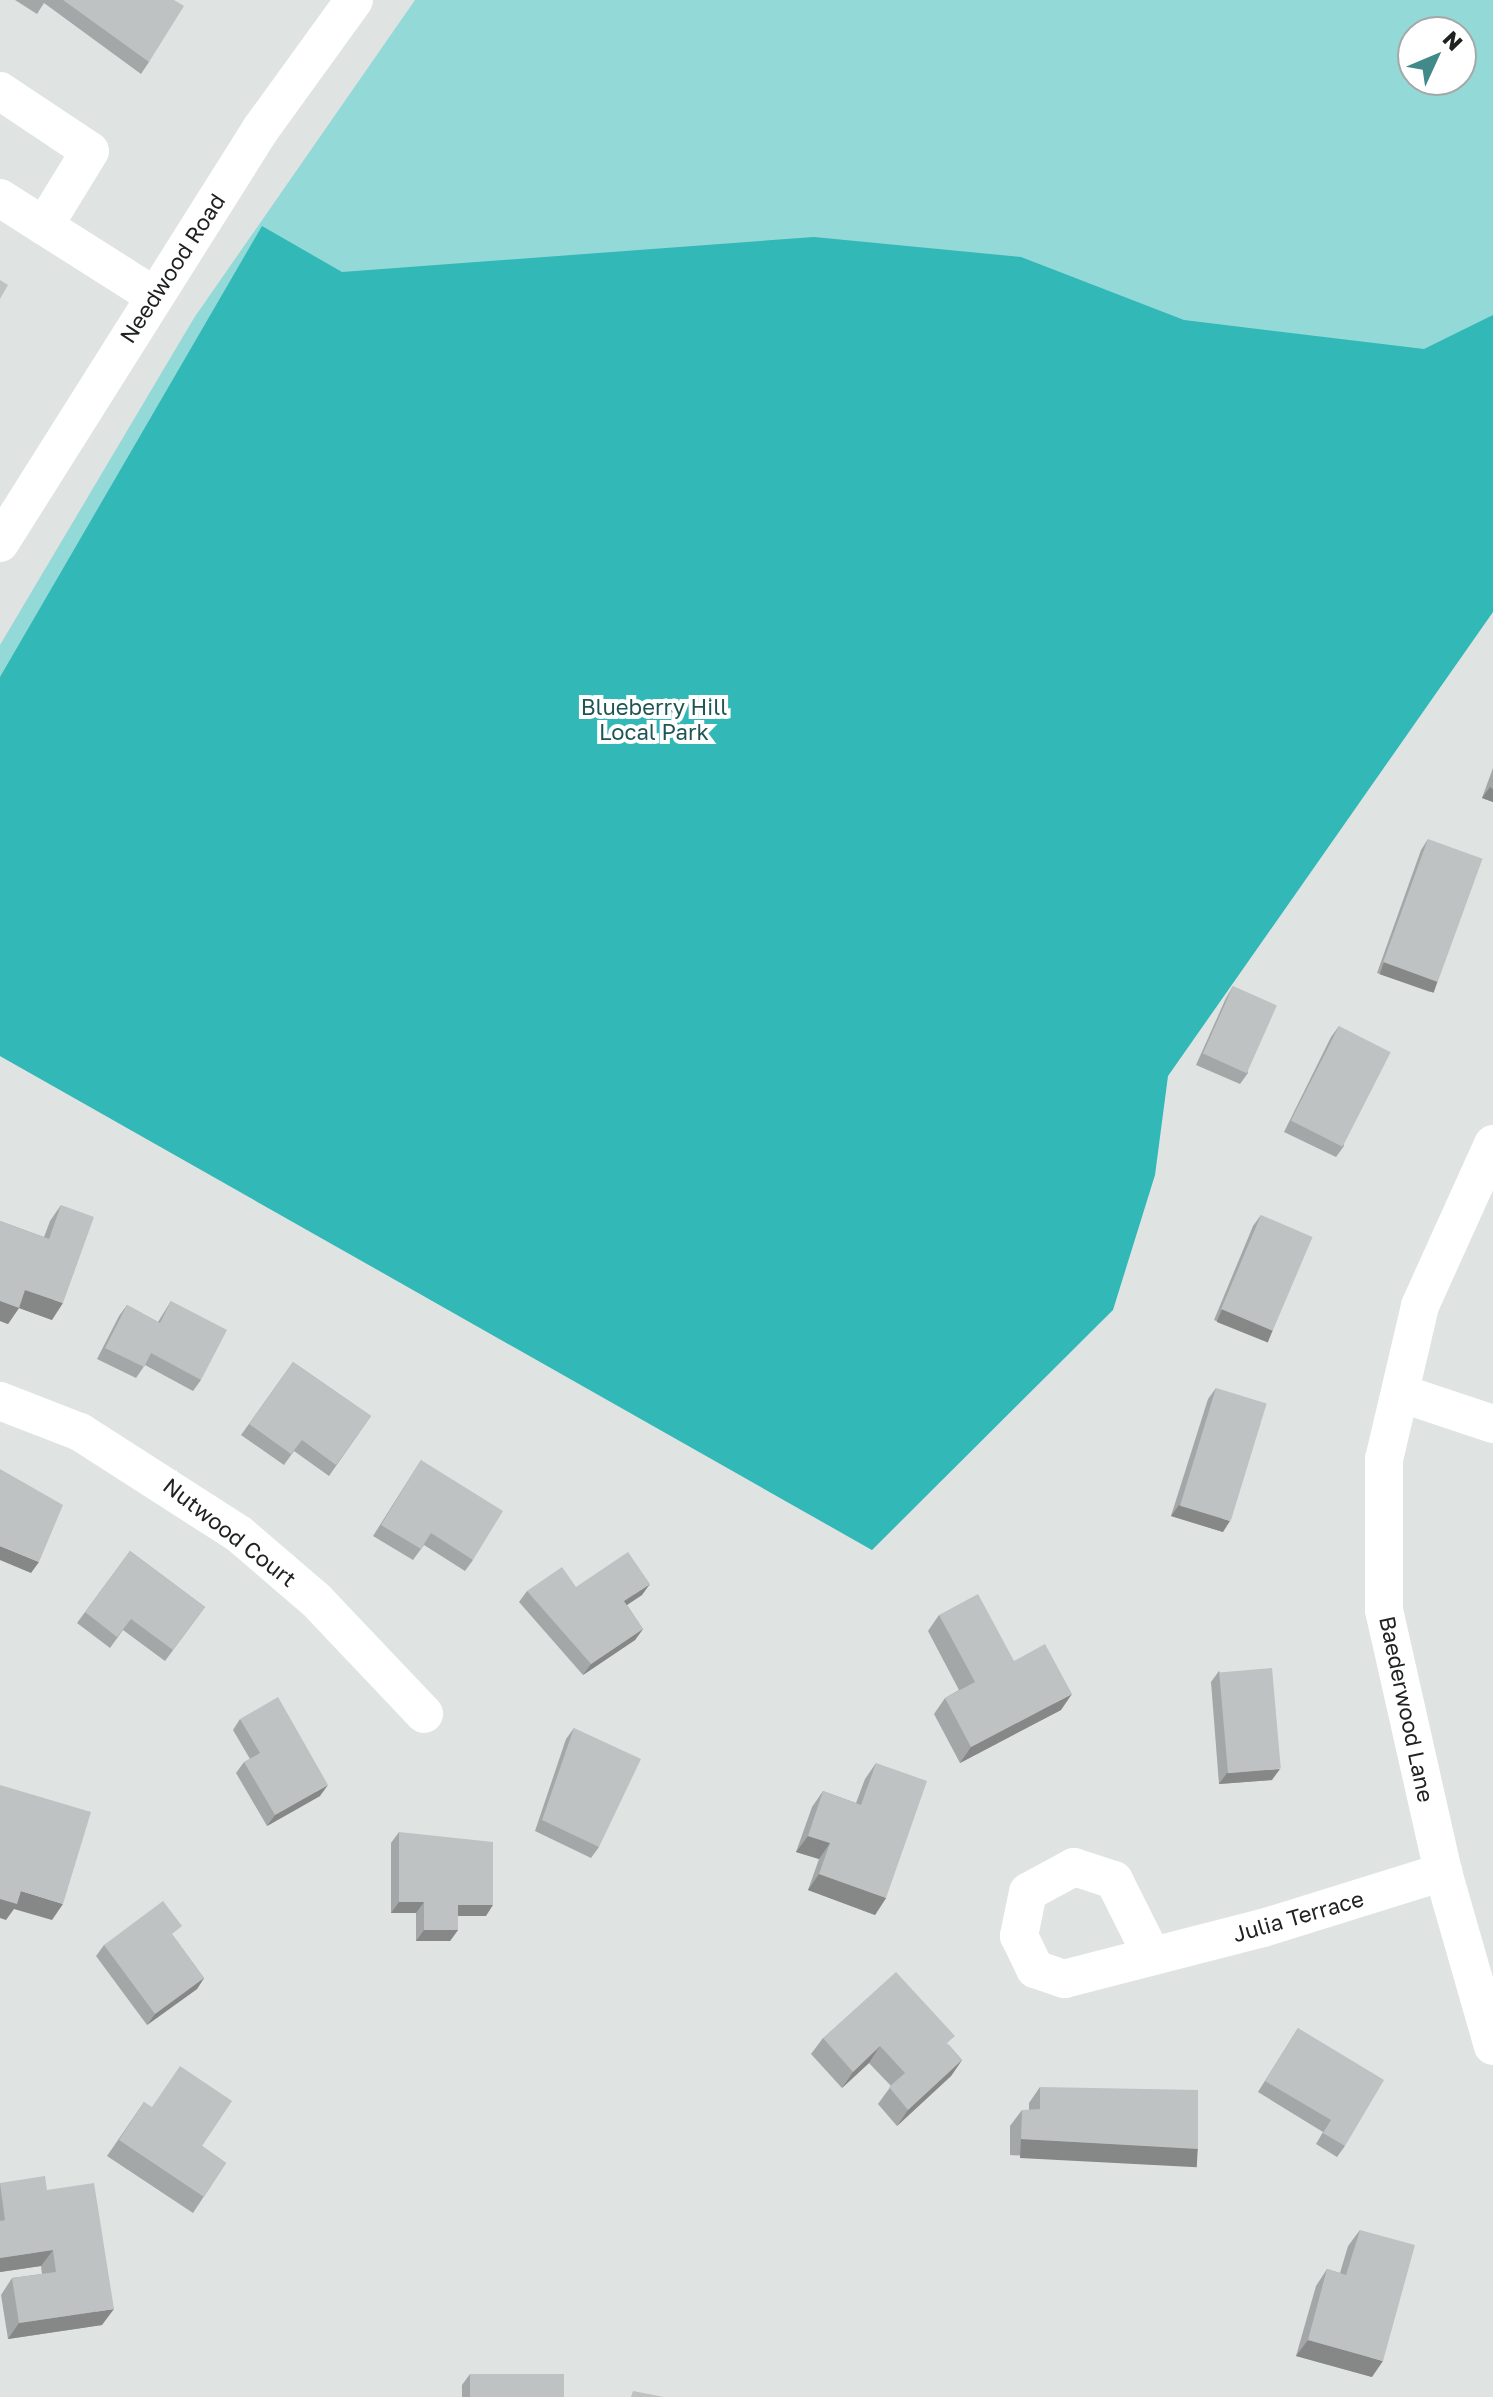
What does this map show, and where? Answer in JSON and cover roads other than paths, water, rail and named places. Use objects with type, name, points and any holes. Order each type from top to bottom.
[{"type":"street","name":"Needwood Road","points":[[0,543],[153,295],[354,0]]},
{"type":"street","points":[[0,91],[90,151],[44,226]]},
{"type":"street","points":[[0,198],[153,295]]},
{"type":"street","name":"Baederwood Lane","points":[[1493,1144],[1420,1306],[1384,1459],[1384,1610],[1443,1872],[1493,2046]]},
{"type":"street","points":[[1400,1393],[1493,1424]]},
{"type":"street","name":"Nutwood Court","points":[[0,1401],[80,1432],[239,1534],[316,1600],[424,1714]]},
{"type":"street","name":"Julia Terrace","points":[[1152,1956],[1443,1872]]},
{"type":"park label","name":"Blueberry Hill Local Park","points":[[654,718]]}]
